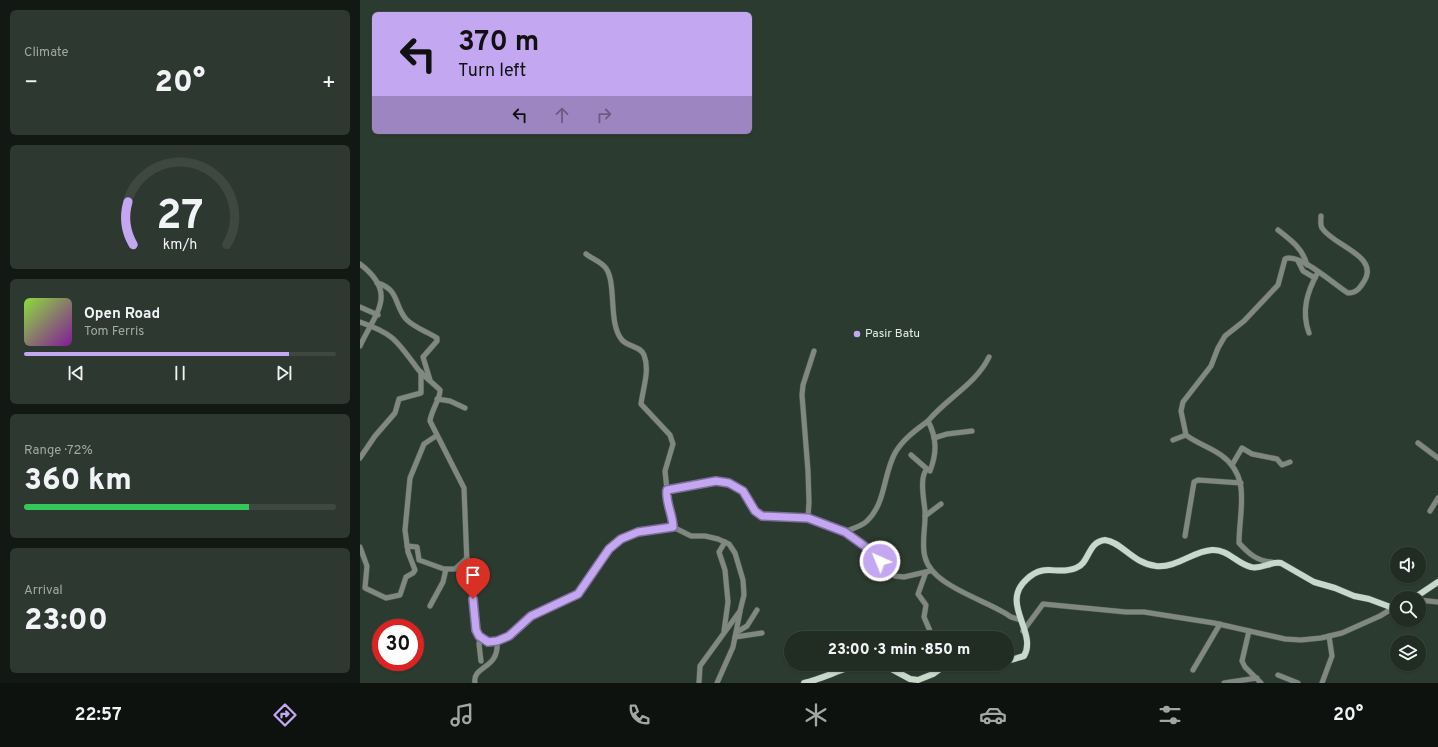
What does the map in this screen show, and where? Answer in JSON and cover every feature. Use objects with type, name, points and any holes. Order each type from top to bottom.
[{"type":"main road","points":[[1014,660],[1018,659],[1026,653],[1027,645],[1016,594],[1024,581],[1032,574],[1041,570],[1066,570],[1078,568],[1086,559],[1093,545],[1101,540],[1109,540],[1136,559],[1158,566],[1173,564],[1212,550],[1221,550],[1252,568],[1272,562],[1281,562],[1314,582],[1390,605]]},
{"type":"main road","points":[[1424,591],[1438,582]]},
{"type":"main road","points":[[804,683],[821,679],[841,671]]},
{"type":"main road","points":[[895,671],[910,679],[918,680],[937,671]]},
{"type":"street","points":[[1272,562],[1263,562],[1254,558],[1238,543],[1242,508],[1240,483],[1232,465],[1220,454],[1186,435],[1182,418],[1182,406],[1211,366],[1221,342],[1244,322],[1278,285],[1285,259],[1289,257],[1296,259],[1350,294],[1358,289],[1367,278],[1369,271],[1367,266],[1322,228],[1321,216]]},
{"type":"street","points":[[1278,230],[1291,240],[1303,253],[1307,265]]},
{"type":"street","points":[[586,254],[605,266],[610,281],[616,328],[622,340],[639,348],[644,354],[647,368],[642,404],[670,435],[673,444],[664,471],[667,490],[666,495],[672,515],[673,527]]},
{"type":"street","points":[[1296,259],[1303,271],[1315,278]]},
{"type":"street","points":[[360,264],[369,271],[377,283],[381,303],[378,314],[360,344]]},
{"type":"street","points":[[1309,333],[1305,310],[1310,288],[1318,272]]},
{"type":"street","points":[[377,283],[388,287],[399,302],[401,312],[411,324],[437,338],[436,342],[423,357],[430,380]]},
{"type":"street","points":[[360,307],[378,314]]},
{"type":"street","points":[[360,322],[382,330],[402,346],[421,372],[440,390],[430,414],[430,420],[436,436],[464,488],[466,558],[476,630],[480,638],[479,644],[481,661]]},
{"type":"street","points":[[808,518],[810,502],[802,395],[803,386],[814,351]]},
{"type":"street","points":[[845,532],[863,525],[872,516],[883,495],[888,471],[895,453],[908,436],[928,421],[974,378],[984,367],[989,357]]},
{"type":"street","points":[[360,458],[375,436],[395,413],[399,399],[421,393],[421,372]]},
{"type":"street","points":[[437,399],[450,401],[465,408]]},
{"type":"street","points":[[911,455],[930,471],[935,458],[936,446],[928,421]]},
{"type":"street","points":[[934,438],[947,434],[972,430]]},
{"type":"street","points":[[1173,440],[1186,435]]},
{"type":"street","points":[[360,547],[367,566],[364,587],[386,598],[400,595],[406,577],[415,572],[415,567],[409,556],[407,546],[406,514],[410,478],[424,444],[436,436]]},
{"type":"street","points":[[1418,443],[1438,458]]},
{"type":"street","points":[[1232,465],[1242,448],[1252,454],[1277,458],[1282,465],[1290,462]]},
{"type":"street","points":[[927,469],[925,472],[924,482],[924,556],[928,571],[918,594],[926,605],[924,617],[930,631]]},
{"type":"street","points":[[1185,536],[1194,482],[1198,480],[1240,483]]},
{"type":"street","points":[[667,490],[716,481],[729,483],[743,491],[755,511],[762,516],[808,518],[845,532],[870,550],[895,576],[904,577],[928,571],[944,582],[1011,617],[1021,620]]},
{"type":"street","points":[[1430,512],[1438,498]]},
{"type":"street","points":[[925,516],[941,504]]},
{"type":"street","points":[[480,638],[488,642],[497,641],[509,636],[531,616],[578,594],[609,549],[621,539],[638,532],[673,527],[691,536],[705,536],[729,544],[735,553],[743,580],[744,595],[736,635],[717,683]]},
{"type":"street","points":[[724,542],[719,552],[725,570],[728,602],[724,632]]},
{"type":"street","points":[[407,546],[417,547],[418,559],[421,561],[446,569],[455,569],[466,558]]},
{"type":"street","points":[[430,606],[443,582],[446,569]]},
{"type":"street","points":[[1426,601],[1438,602]]},
{"type":"street","points":[[1023,631],[1043,604],[1126,612],[1144,612],[1220,624],[1285,639],[1301,640],[1342,633],[1390,609]]},
{"type":"street","points":[[699,683],[700,666],[737,616],[741,606]]},
{"type":"street","points":[[736,635],[747,626],[757,610]]},
{"type":"street","points":[[1193,670],[1220,624]]},
{"type":"street","points":[[1249,631],[1242,661],[1245,667],[1261,683]]},
{"type":"street","points":[[736,635],[762,633]]},
{"type":"street","points":[[1322,683],[1332,656],[1329,636]]},
{"type":"street","points":[[475,683],[474,678],[477,673],[493,662],[496,657],[497,641]]},
{"type":"street","points":[[1278,676],[1298,683]]},
{"type":"street","points":[[1224,683],[1257,678]]},
{"type":"place","name":"Pasir Batu","points":[[857,334]]},
{"type":"route","points":[[473,599],[476,630],[480,638],[488,642],[497,641],[509,636],[531,616],[545,608],[578,594],[609,549],[621,539],[638,532],[673,527],[670,504],[666,495],[667,490],[705,482],[716,481],[729,483],[736,486],[746,494],[755,511],[762,516],[776,518],[808,518],[845,532],[870,550],[880,561]]}]
